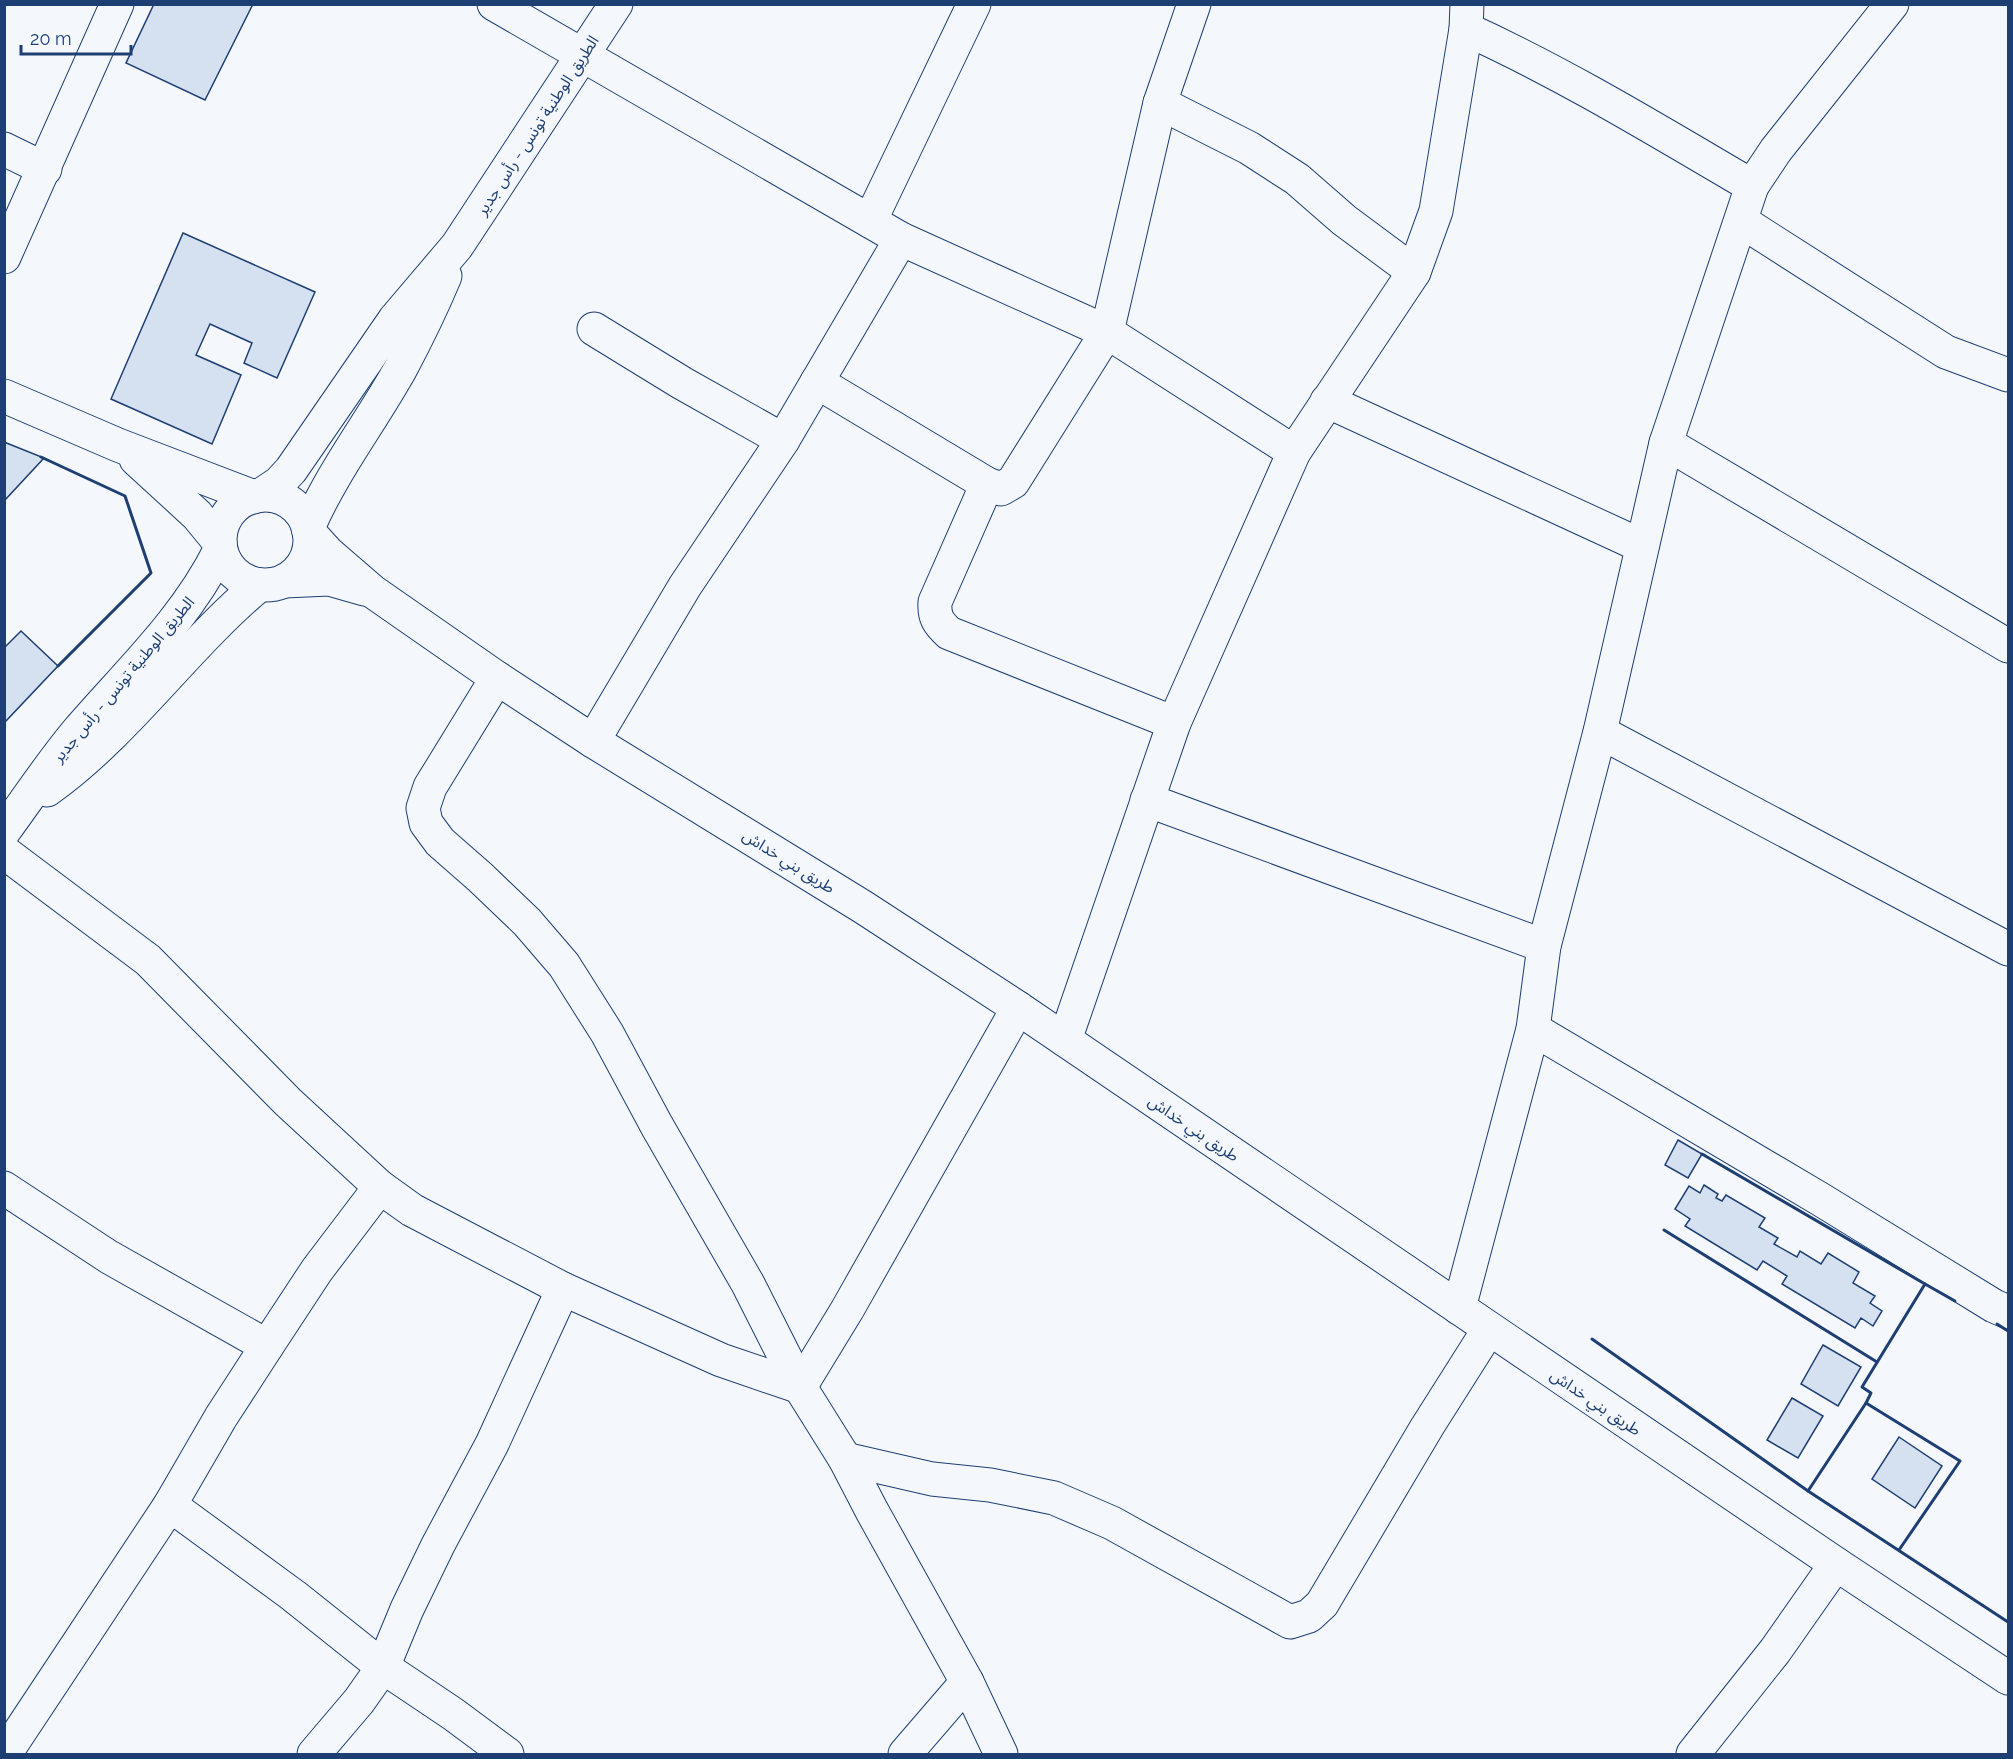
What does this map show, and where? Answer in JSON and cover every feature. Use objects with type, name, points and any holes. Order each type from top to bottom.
[{"type":"street","points":[[4,257],[117,4]]},
{"type":"street","points":[[494,4],[901,239],[1107,332],[1294,452]]},
{"type":"street","name":"الطريق الوطنية تونس - رأس جدير","points":[[257,496],[279,483],[291,470],[395,319],[457,246],[616,4]]},
{"type":"street","points":[[870,221],[974,4]]},
{"type":"street","points":[[817,382],[987,484],[1001,489],[1013,482],[1107,332],[1160,103],[1194,4]]},
{"type":"street","points":[[1459,1308],[1533,1029],[1544,946],[1600,732],[1666,442],[1752,186],[1776,150],[1893,4]]},
{"type":"street","points":[[1065,1040],[1174,723],[1294,452],[1414,272],[1436,211],[1466,17],[1515,52],[1584,88],[1752,186]]},
{"type":"street","points":[[1160,103],[1249,148],[1297,179],[1344,220],[1414,272]]},
{"type":"street","points":[[4,149],[45,169]]},
{"type":"street","points":[[1741,221],[1946,352],[2008,375]]},
{"type":"street","points":[[593,741],[685,586],[783,440],[901,239]]},
{"type":"street","name":"الطريق الوطنية تونس - رأس جدير","points":[[308,530],[323,496],[400,368],[431,309],[457,246]]},
{"type":"street","points":[[594,329],[672,377],[783,440]]},
{"type":"street","points":[[4,396],[118,445],[257,496]]},
{"type":"street","points":[[1327,401],[1642,546]]},
{"type":"street","points":[[1666,442],[2008,646]]},
{"type":"street","points":[[118,445],[172,490],[197,515],[220,546],[225,562],[245,581],[271,583],[296,573],[309,547],[308,530],[303,517],[285,500],[274,496],[257,496],[240,502],[229,513],[222,527],[220,546]]},
{"type":"street","points":[[987,484],[935,602],[934,614],[939,624],[949,633],[1174,723]]},
{"type":"street","name":"طريق بني خداش","points":[[308,530],[328,553],[372,591],[497,678],[593,741],[863,907],[1018,1008],[1836,1564],[2008,1678]]},
{"type":"street","name":"الطريق الوطنية تونس - رأس جدير","points":[[14,818],[56,758],[179,616],[208,575],[220,546]]},
{"type":"street","name":"طريق بني خداش","points":[[271,583],[328,579],[372,591]]},
{"type":"street","name":"الطريق الوطنية تونس - رأس جدير","points":[[14,818],[96,750],[208,631],[271,583]]},
{"type":"street","points":[[497,678],[430,787],[423,808],[426,823],[440,842],[527,922],[564,965],[607,1032],[657,1126],[748,1284],[800,1387],[845,1459],[967,1682],[1001,1755]]},
{"type":"street","points":[[1600,732],[2008,949]]},
{"type":"street","points":[[1147,800],[1544,946]]},
{"type":"street","points":[[4,852],[148,960],[288,1102],[380,1187],[412,1210],[563,1289],[721,1360],[800,1387]]},
{"type":"street","points":[[800,1387],[847,1310],[1018,1008]]},
{"type":"street","points":[[1533,1029],[1810,1192],[1994,1306],[2008,1312]]},
{"type":"street","points":[[5,1755],[170,1505],[222,1417],[317,1270],[380,1187]]},
{"type":"street","points":[[4,1188],[109,1257],[267,1346]]},
{"type":"street","points":[[314,1755],[359,1701],[383,1667],[407,1609],[492,1444],[563,1289]]},
{"type":"street","points":[[845,1459],[932,1479],[990,1485],[1054,1498],[1112,1523],[1290,1622],[1309,1616],[1322,1604],[1489,1329]]},
{"type":"street","points":[[170,1505],[294,1596],[383,1667],[453,1714],[507,1755]]},
{"type":"street","points":[[1693,1755],[1775,1651],[1836,1564]]},
{"type":"street","points":[[905,1755],[967,1682]]},
{"type":"building","points":[[154,4],[253,4],[205,100],[126,63]]},
{"type":"building","points":[[183,233],[315,292],[277,378],[244,363],[252,343],[210,324],[196,355],[241,375],[212,444],[111,399]]},
{"type":"building","points":[[4,442],[44,458],[4,501]]},
{"type":"building","points":[[21,631],[58,666],[4,723],[4,648]]},
{"type":"building","points":[[1678,1140],[1702,1154],[1688,1178],[1665,1165]]},
{"type":"building","points":[[1704,1185],[1718,1194],[1716,1198],[1722,1201],[1726,1195],[1765,1218],[1759,1227],[1778,1238],[1774,1244],[1797,1257],[1800,1251],[1821,1264],[1828,1253],[1859,1272],[1853,1283],[1875,1296],[1870,1303],[1882,1311],[1873,1326],[1861,1318],[1855,1328],[1782,1284],[1787,1276],[1763,1261],[1757,1270],[1685,1226],[1690,1219],[1675,1209],[1689,1186],[1700,1193]]},
{"type":"building","points":[[1823,1345],[1861,1367],[1838,1406],[1801,1384]]},
{"type":"building","points":[[1792,1398],[1823,1416],[1798,1458],[1767,1440]]},
{"type":"building","points":[[1899,1437],[1942,1466],[1915,1508],[1872,1479]]},
{"type":"wall","points":[[41,457],[125,496],[151,573],[58,666]]},
{"type":"wall","points":[[1702,1154],[1925,1284]]},
{"type":"wall","points":[[1664,1230],[1877,1362]]},
{"type":"wall","points":[[1866,1403],[1871,1393],[1862,1387],[1925,1284],[1955,1301]]},
{"type":"wall","points":[[1997,1324],[2008,1331]]},
{"type":"wall","points":[[1592,1339],[1808,1491]]},
{"type":"wall","points":[[1899,1550],[1960,1461],[1866,1403],[1808,1491],[2008,1622]]}]
